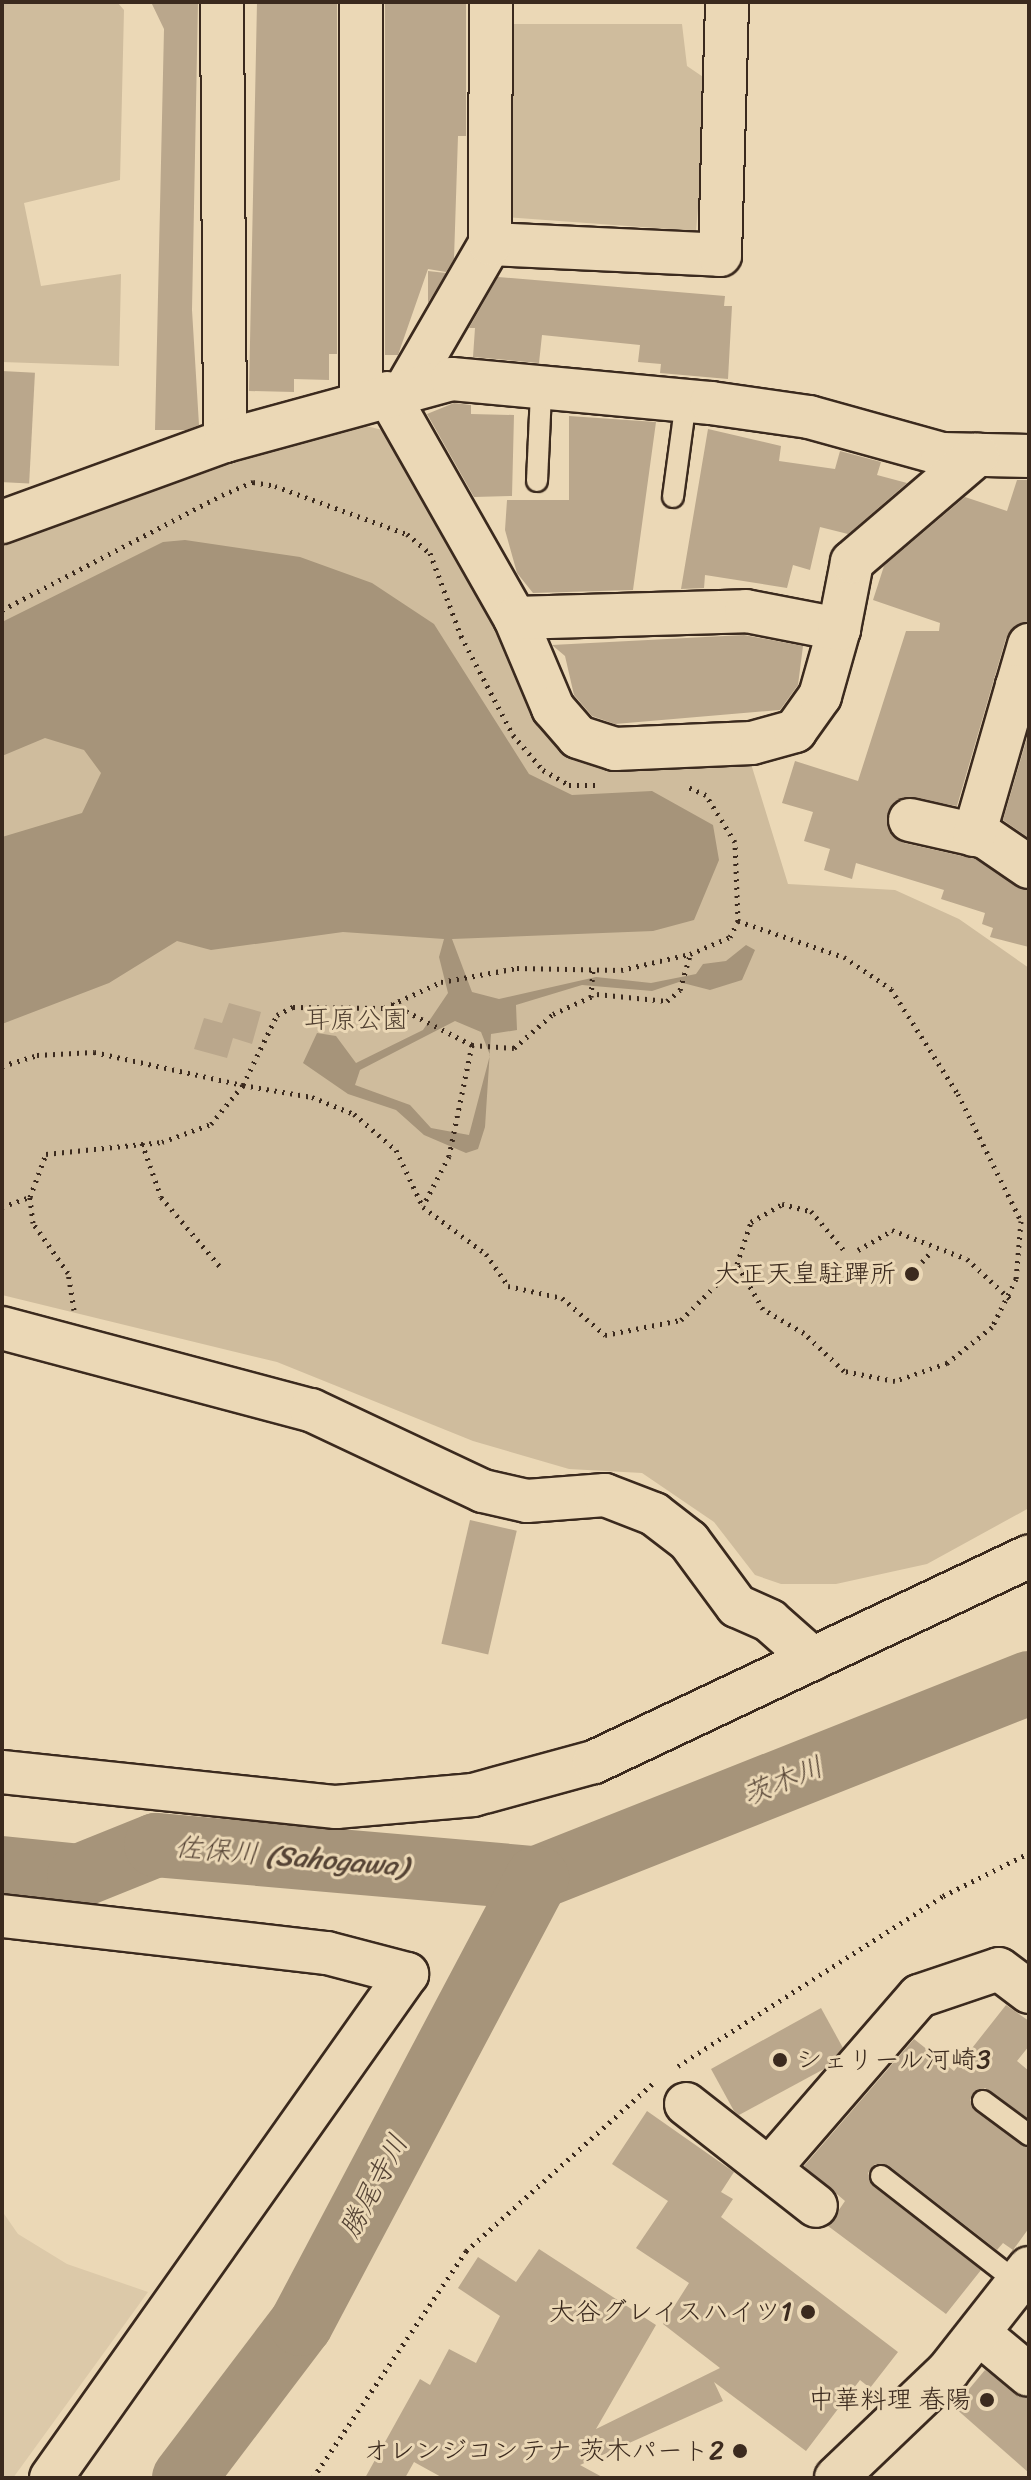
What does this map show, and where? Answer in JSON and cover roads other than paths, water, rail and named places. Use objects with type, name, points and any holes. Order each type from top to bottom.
[{"type":"street","points":[[222,2],[225,441]]},
{"type":"street","points":[[361,2],[385,394],[515,618],[553,708],[578,737],[615,749],[752,743],[795,731],[820,696],[839,629],[852,562],[977,455]]},
{"type":"street","points":[[385,394],[490,244],[491,2]]},
{"type":"street","points":[[490,244],[720,255],[727,2]]},
{"type":"street","points":[[2,522],[225,441],[385,394],[452,379],[541,392],[686,401],[809,417],[942,454],[1029,456]]},
{"type":"street","points":[[515,618],[746,611],[839,629]]},
{"type":"street","points":[[974,835],[1023,687],[1029,645]]},
{"type":"street","points":[[910,820],[974,835],[1029,867]]},
{"type":"street","points":[[2,1328],[65,1350],[311,1410],[483,1491],[527,1501],[605,1495],[654,1514],[689,1541],[737,1606],[770,1621],[813,1659]]},
{"type":"street","points":[[2,1772],[336,1807],[473,1795],[594,1762],[1029,1556]]},
{"type":"street","points":[[2,1916],[327,1953],[407,1974],[51,2478]]},
{"type":"street","points":[[769,2169],[919,1996],[999,1969],[1029,1992]]},
{"type":"street","points":[[686,2104],[816,2206]]},
{"type":"street","points":[[836,2478],[981,2335],[1024,2276]]},
{"type":"street","points":[[981,2335],[1029,2375]]},
{"type":"lane","points":[[537,481],[541,392]]},
{"type":"lane","points":[[673,497],[686,401]]},
{"type":"lane","points":[[983,2101],[1029,2135]]},
{"type":"lane","points":[[881,2176],[1024,2276]]},
{"type":"waterway","name":"佐保川 (Sahogawa)","points":[[2,1868],[79,1876],[156,1845],[537,1878],[1029,1683]]},
{"type":"waterway","name":"勝尾寺川","points":[[184,2478],[301,2324],[537,1878]]},
{"type":"place","name":"大正天皇駐蹕所","points":[[912,1274]]},
{"type":"place","name":"シェリール河崎3","points":[[780,2060]]},
{"type":"place","name":"大谷グレイスハイツ1","points":[[808,2312]]},
{"type":"place","name":"中華料理 春陽","points":[[987,2400]]},
{"type":"place","name":"オレンジコンテナ 茨木パート2","points":[[740,2451]]},
{"type":"park label","name":"耳原公園","points":[[356,1020]]},
{"type":"water label","name":"茨木川","points":[[783,1781]]}]
